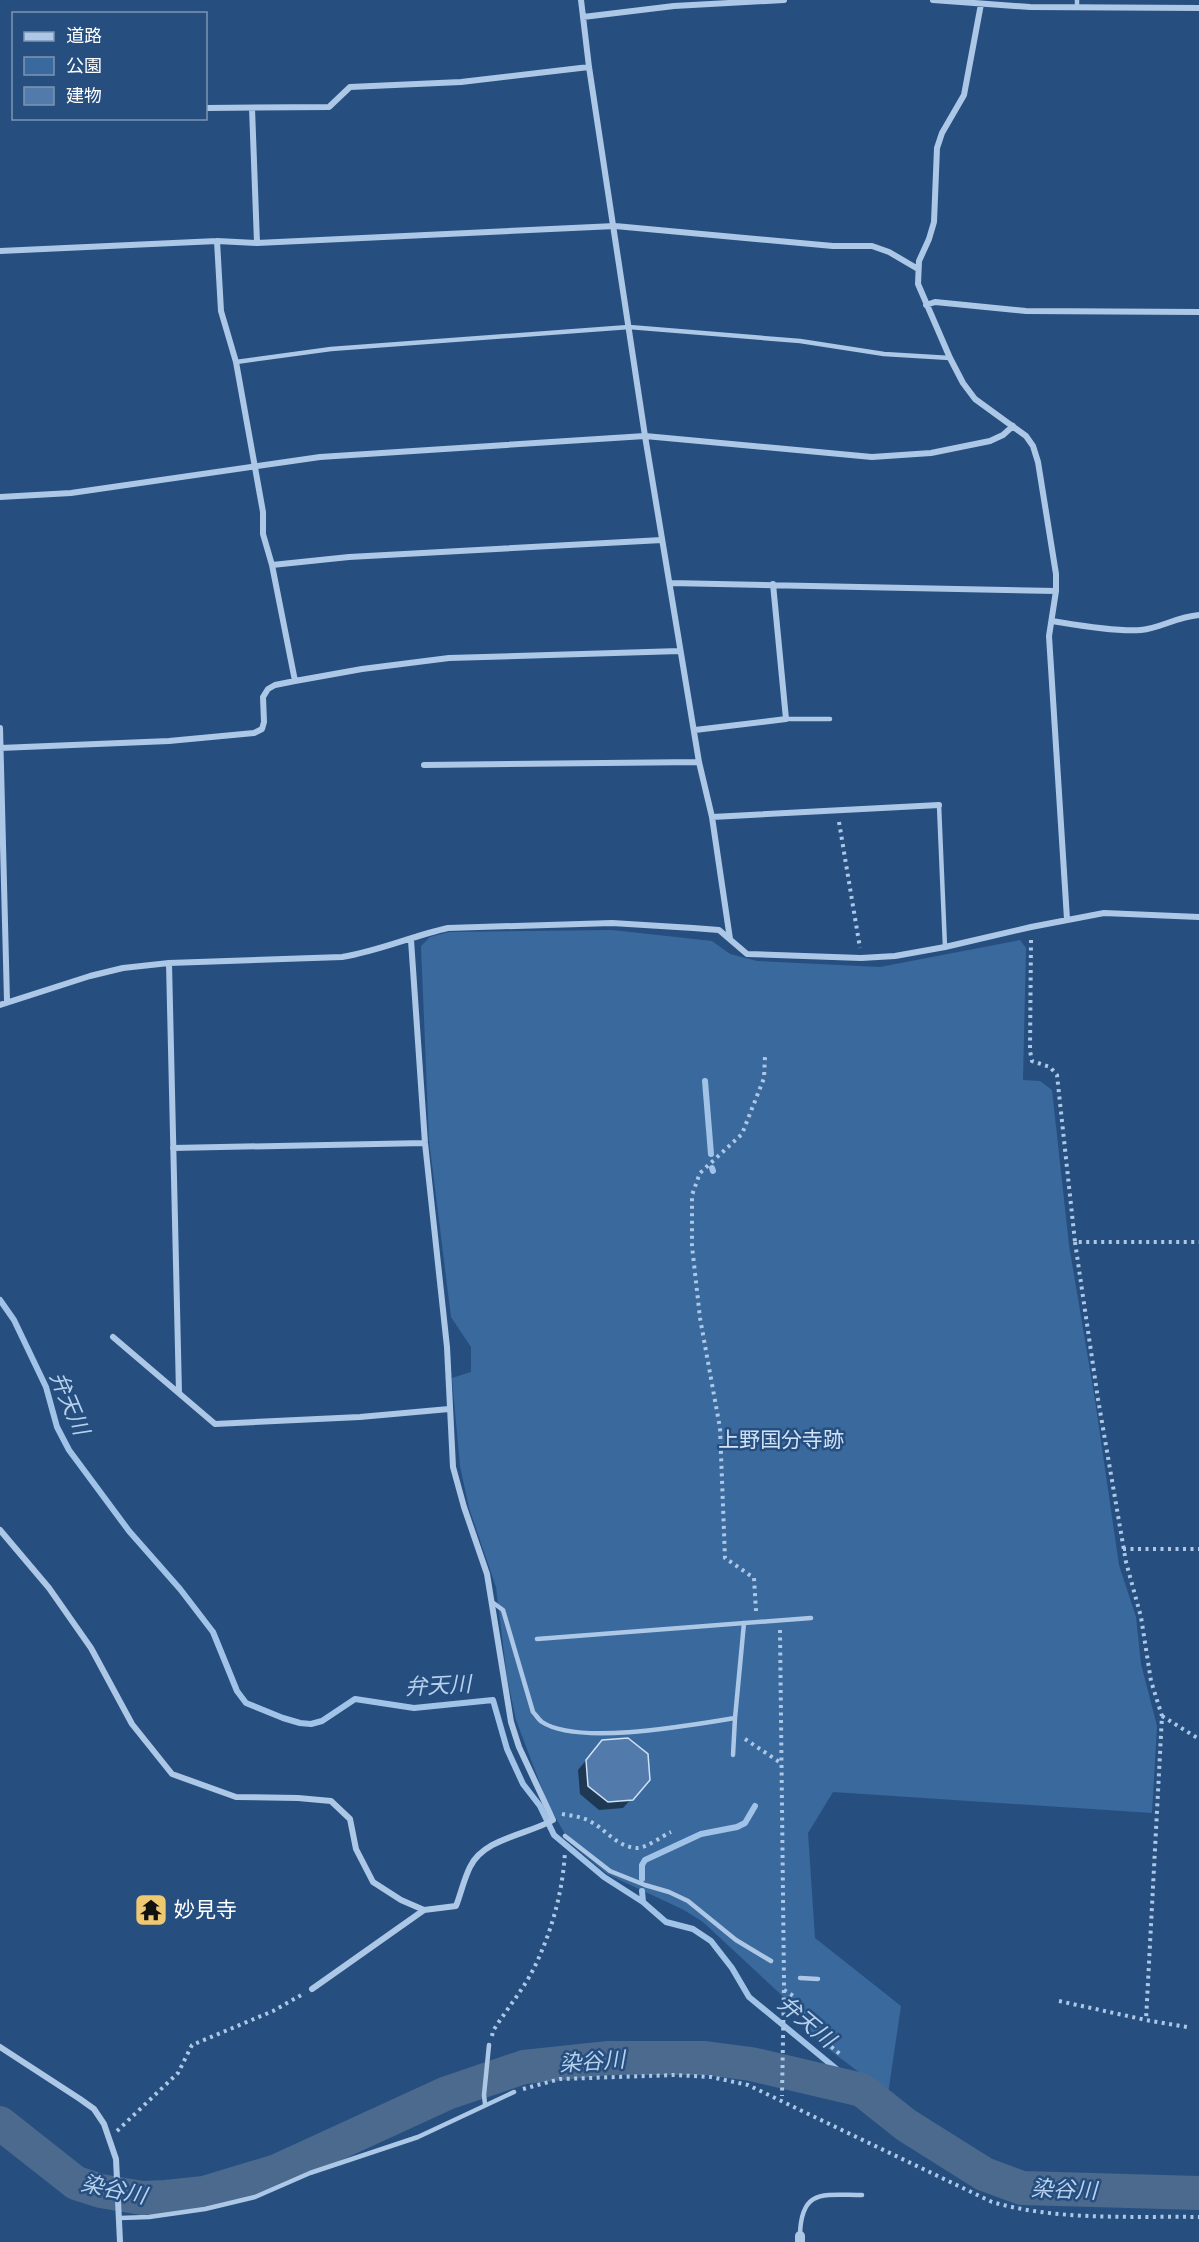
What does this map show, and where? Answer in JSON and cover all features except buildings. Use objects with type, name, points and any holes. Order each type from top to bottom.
[{"type":"street","points":[[581,0],[589,67],[615,226],[645,436],[699,762],[712,817],[730,939]]},
{"type":"street","points":[[583,16],[674,6],[784,0]]},
{"type":"street","points":[[933,0],[981,4],[1077,3],[1199,8]]},
{"type":"street","points":[[981,4],[964,95],[942,133],[937,148],[934,222],[918,269],[918,284],[963,383],[975,399],[1030,440],[1036,454],[1055,559],[1056,591],[1049,636],[1067,920]]},
{"type":"street","points":[[207,108],[329,107],[350,87],[461,82],[589,67]]},
{"type":"street","points":[[252,108],[258,243]]},
{"type":"street","points":[[0,251],[217,241],[258,243],[615,226],[817,245],[872,246],[889,252],[918,269]]},
{"type":"street","points":[[217,241],[222,311],[236,362],[263,512],[263,534],[272,566],[295,681]]},
{"type":"street","points":[[926,305],[934,302],[1026,311],[1199,312]]},
{"type":"street","points":[[0,497],[71,493],[320,457],[645,436],[872,457],[894,457],[990,441],[1007,433],[1013,426]]},
{"type":"street","points":[[272,566],[349,557],[662,540]]},
{"type":"street","points":[[671,583],[1056,591]]},
{"type":"street","points":[[695,730],[786,719],[773,584]]},
{"type":"street","points":[[1052,621],[1140,630],[1159,626],[1183,616],[1199,615]]},
{"type":"street","points":[[0,748],[169,741],[254,733],[262,729],[263,696],[268,689],[276,685],[362,669],[449,658],[680,651]]},
{"type":"street","points":[[0,728],[7,1001]]},
{"type":"street","points":[[424,765],[699,762]]},
{"type":"street","points":[[712,817],[939,805]]},
{"type":"street","points":[[0,1005],[7,1001],[123,968],[169,963],[342,957],[361,954],[448,928],[612,923],[719,930],[747,954],[861,958],[895,956],[945,947],[1104,913],[1199,917]]},
{"type":"street","points":[[312,1989],[424,1910],[456,1906],[471,1866],[483,1850],[553,1820],[519,1747],[511,1722],[492,1602],[482,1558],[453,1467],[445,1323],[425,1143],[411,940]]},
{"type":"street","points":[[169,963],[180,1393]]},
{"type":"street","points":[[174,1148],[425,1143]]},
{"type":"street","points":[[114,1337],[215,1424],[360,1418],[449,1409]]},
{"type":"street","points":[[0,1530],[49,1588],[91,1648],[132,1724],[172,1774],[236,1797],[298,1798],[331,1802],[350,1819],[356,1849],[373,1882],[401,1900],[424,1910]]},
{"type":"street","points":[[0,2047],[94,2109],[104,2124],[116,2159],[120,2242]]},
{"type":"lane","points":[[236,362],[331,349],[629,327],[800,341],[884,354],[950,358]]},
{"type":"lane","points":[[786,719],[830,719]]},
{"type":"lane","points":[[939,805],[945,947]]},
{"type":"lane","points":[[492,1602],[503,1610],[533,1712],[543,1723],[567,1731],[591,1734],[673,1729],[735,1718]]},
{"type":"lane","points":[[537,1640],[811,1618]]},
{"type":"lane","points":[[733,1755],[744,1623]]},
{"type":"lane","points":[[565,1836],[610,1871],[669,1892],[688,1902],[736,1940],[771,1961]]},
{"type":"lane","points":[[800,1978],[818,1979]]},
{"type":"lane","points":[[485,2104],[489,2045]]},
{"type":"lane","points":[[120,2218],[150,2217],[205,2209],[255,2197],[310,2173],[418,2137],[514,2092]]},
{"type":"lane","points":[[800,2239],[802,2212],[813,2199],[827,2195],[862,2195]]},
{"type":"path","points":[[837,810],[861,958]]},
{"type":"path","points":[[1031,927],[1030,1051],[1032,1060],[1050,1067],[1057,1075],[1075,1242],[1098,1399],[1123,1549],[1141,1617],[1151,1681],[1162,1716],[1146,2020]]},
{"type":"path","points":[[757,1622],[754,1578],[737,1564],[725,1558],[720,1428],[700,1318],[691,1215],[692,1195],[700,1173],[742,1134],[764,1078],[765,1056]]},
{"type":"path","points":[[1075,1242],[1199,1242]]},
{"type":"path","points":[[1123,1549],[1199,1549]]},
{"type":"path","points":[[780,1620],[784,1990],[782,2096]]},
{"type":"path","points":[[1162,1716],[1199,1739]]},
{"type":"path","points":[[734,1731],[781,1763]]},
{"type":"path","points":[[553,1820],[561,1813],[581,1818],[595,1824],[608,1836],[624,1845],[639,1848],[671,1832]]},
{"type":"path","points":[[489,2045],[493,2031],[533,1969],[555,1918],[565,1848]]},
{"type":"path","points":[[110,2138],[178,2073],[192,2045],[273,2011],[312,1989]]},
{"type":"path","points":[[784,1990],[795,1997],[823,2040],[840,2054]]},
{"type":"path","points":[[1059,2001],[1187,2027]]},
{"type":"path","points":[[514,2092],[560,2079],[675,2075],[711,2077],[748,2085],[992,2202],[1022,2211],[1199,2217]]},
{"type":"green space","name":"上野国分寺跡","points":[[612,930],[712,941],[730,954],[757,961],[880,967],[1020,940],[1026,948],[1023,1080],[1040,1081],[1052,1090],[1069,1245],[1119,1565],[1136,1617],[1141,1664],[1157,1726],[1152,1813],[833,1792],[808,1833],[815,1938],[901,2006],[888,2094],[819,2042],[790,2003],[703,1922],[684,1910],[607,1874],[570,1843],[547,1802],[516,1720],[507,1677],[496,1587],[469,1508],[460,1466],[452,1378],[471,1372],[471,1347],[451,1317],[429,1140],[421,946],[430,937],[449,932]]},
{"type":"waterway","points":[[705,1081],[711,1154]]},
{"type":"waterway","name":"弁天川","points":[[0,1300],[14,1320],[46,1387],[57,1427],[69,1450],[129,1531],[180,1589],[213,1632],[237,1691],[246,1703],[283,1718],[311,1724],[322,1721],[355,1699],[414,1708],[493,1700],[507,1749],[523,1784],[540,1806],[554,1835],[604,1877],[643,1902],[666,1922],[693,1929],[711,1941],[732,1968],[749,1997],[862,2090]]},
{"type":"waterway","points":[[642,1879],[642,1865],[645,1860],[701,1834],[737,1827],[745,1823],[755,1806]]},
{"type":"waterway","points":[[642,1891],[643,1902]]},
{"type":"waterway","name":"染谷川","points":[[0,2123],[76,2183],[101,2191],[142,2198],[166,2197],[204,2193],[277,2171],[447,2093],[524,2067],[609,2058],[705,2058],[751,2064],[862,2090],[906,2125],[984,2174],[1022,2188],[1199,2193]]},
{"type":"place","name":"妙見寺","points":[[151,1910]]}]
